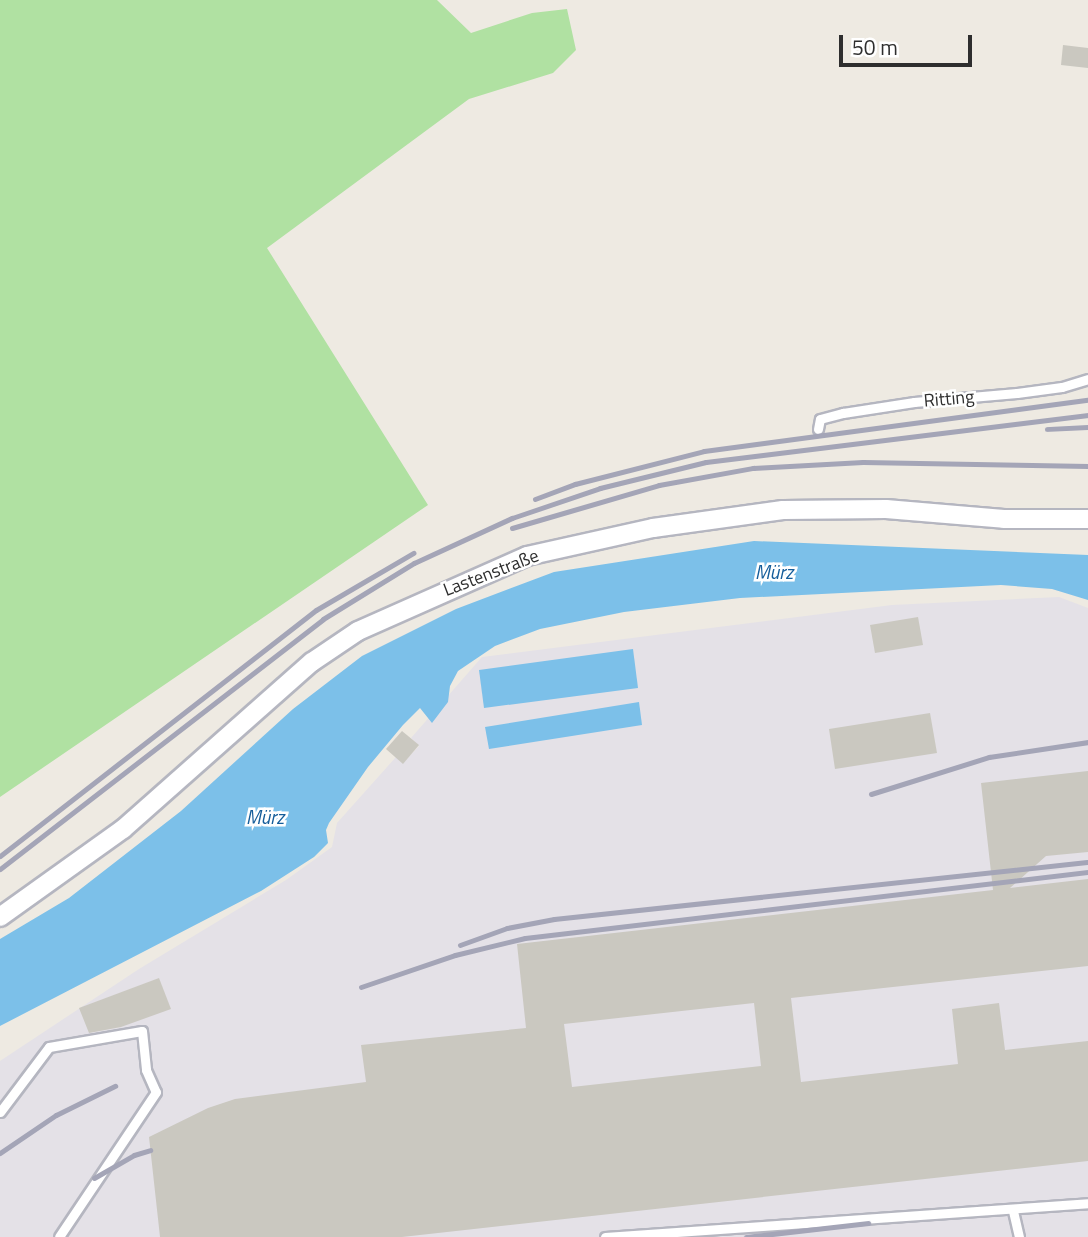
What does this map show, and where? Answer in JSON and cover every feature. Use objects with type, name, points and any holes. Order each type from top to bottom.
[{"type":"street","name":"Lastenstraße","points":[[0,917],[122,829],[245,723],[282,686],[358,631],[527,556],[653,528],[827,503],[1004,520],[1088,519]]},
{"type":"lane","name":"Ritting","points":[[818,429],[820,419],[844,413],[914,402],[1062,387],[1088,379]]},
{"type":"lane","points":[[0,1112],[49,1047],[142,1031],[146,1070],[156,1092],[59,1237]]},
{"type":"lane","points":[[605,1237],[1013,1211],[1088,1203]]},
{"type":"lane","points":[[1013,1211],[1019,1237]]},
{"type":"shaded area","points":[[1059,597],[1088,608],[1088,1237],[0,1237],[0,1061],[139,969],[286,880],[332,847],[337,823],[396,757],[403,763],[419,746],[411,738],[482,657],[892,605]]},
{"type":"green space","points":[[0,0],[437,0],[471,33],[532,13],[567,9],[576,50],[553,73],[469,99],[267,248],[428,505],[0,797]]},
{"type":"water","name":"Mürz","points":[[754,541],[1088,555],[1088,600],[1052,589],[1001,585],[740,598],[624,612],[540,629],[495,646],[458,671],[450,686],[448,702],[432,723],[420,708],[403,725],[368,767],[329,823],[326,830],[328,843],[314,857],[261,891],[0,1026],[0,939],[69,898],[181,811],[293,709],[362,656],[456,609],[554,572]]},
{"type":"water","points":[[633,649],[638,688],[484,708],[479,670]]},
{"type":"water","points":[[639,702],[642,725],[489,749],[485,727]]},
{"type":"building","points":[[1063,45],[1088,48],[1088,68],[1061,65]]},
{"type":"building","points":[[918,617],[923,645],[875,653],[870,625]]},
{"type":"building","points":[[930,713],[937,753],[835,769],[829,729]]},
{"type":"building","points":[[402,731],[419,745],[403,764],[386,749]]},
{"type":"building","points":[[1088,771],[1088,852],[1046,856],[1010,888],[1088,879],[1088,966],[791,998],[801,1082],[958,1064],[952,1009],[999,1003],[1005,1050],[1088,1041],[1088,1161],[402,1237],[160,1237],[149,1137],[208,1108],[235,1099],[366,1082],[361,1045],[526,1028],[517,944],[993,890],[981,783]],"holes":[[[754,1003],[761,1066],[572,1087],[564,1024]]]},
{"type":"building","points":[[159,978],[171,1009],[121,1027],[89,1033],[79,1008]]},
{"type":"railway","points":[[535,499],[575,484],[704,451],[1088,400]]},
{"type":"railway","points":[[0,869],[323,619],[414,563],[512,518],[600,488],[706,462],[1088,415]]},
{"type":"railway","points":[[1047,429],[1088,427]]},
{"type":"railway","points":[[512,528],[659,485],[753,468],[863,462],[1088,466]]},
{"type":"railway","points":[[0,856],[316,610],[413,553]]},
{"type":"railway","points":[[871,794],[989,757],[1088,742]]},
{"type":"railway","points":[[460,945],[507,928],[554,919],[1087,862]]},
{"type":"railway","points":[[361,987],[455,955],[525,938],[1088,872]]},
{"type":"railway","points":[[0,1153],[56,1115],[115,1086]]},
{"type":"railway","points":[[94,1178],[134,1155],[150,1150]]},
{"type":"railway","points":[[746,1237],[868,1223]]}]
